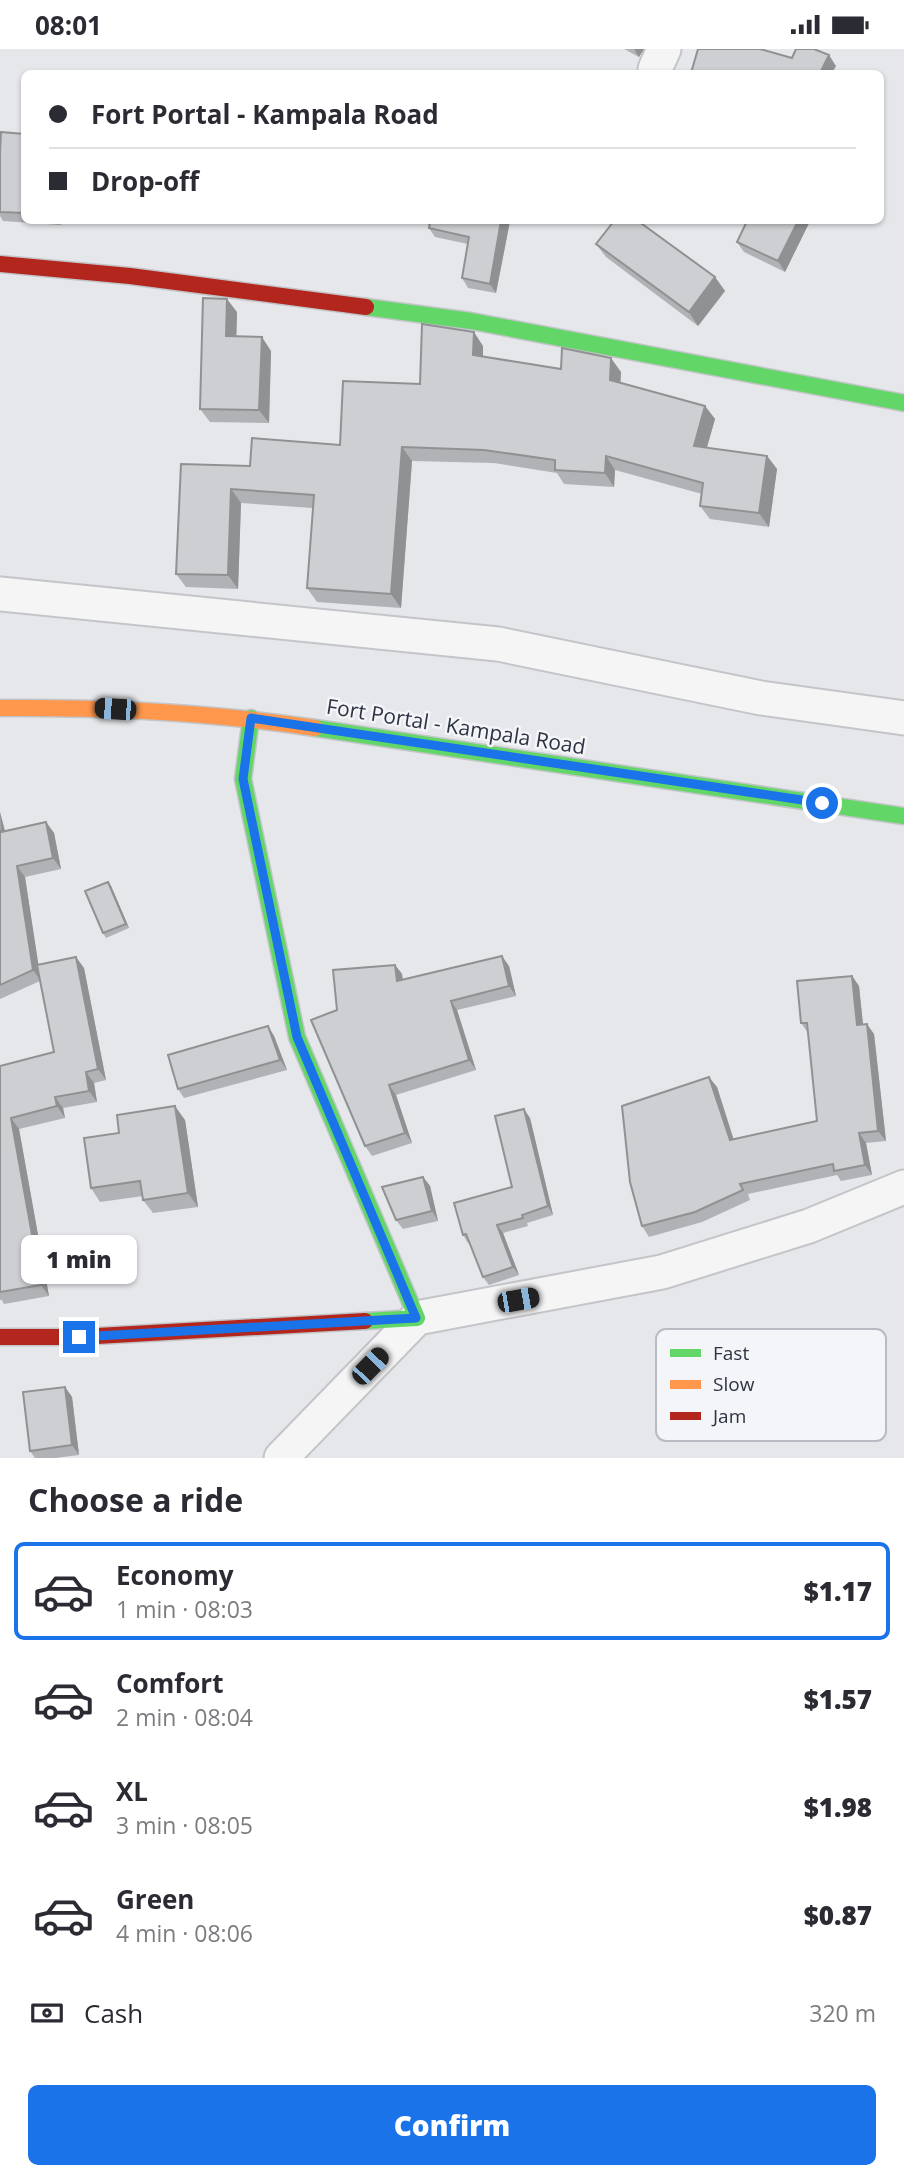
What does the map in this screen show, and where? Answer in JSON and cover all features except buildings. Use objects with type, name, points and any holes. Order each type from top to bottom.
[{"type":"street","points":[[0,264],[130,275],[471,321],[904,403]]},
{"type":"street","points":[[0,594],[498,644],[761,698],[904,718]]},
{"type":"street","name":"Fort Portal - Kampala Road","points":[[0,708],[88,707],[251,718],[904,816]]},
{"type":"street","points":[[251,718],[243,779],[297,1037],[416,1318]]},
{"type":"street","points":[[0,1337],[79,1337],[416,1318],[662,1272],[809,1226],[904,1187]]},
{"type":"street","points":[[281,1458],[416,1318]]},
{"type":"traffic: fast","points":[[366,307],[471,321],[904,403]]},
{"type":"traffic: fast","points":[[251,718],[243,779],[297,1037],[417,1318],[365,1321]]},
{"type":"traffic: fast","points":[[315,728],[904,816]]},
{"type":"traffic: slow","points":[[0,708],[158,712],[315,728]]},
{"type":"traffic: jam","points":[[0,264],[130,276],[366,307]]},
{"type":"traffic: jam","points":[[0,1337],[79,1337],[365,1321]]},
{"type":"route","points":[[79,1337],[416,1318],[297,1037],[243,779],[251,718],[822,803]]}]
